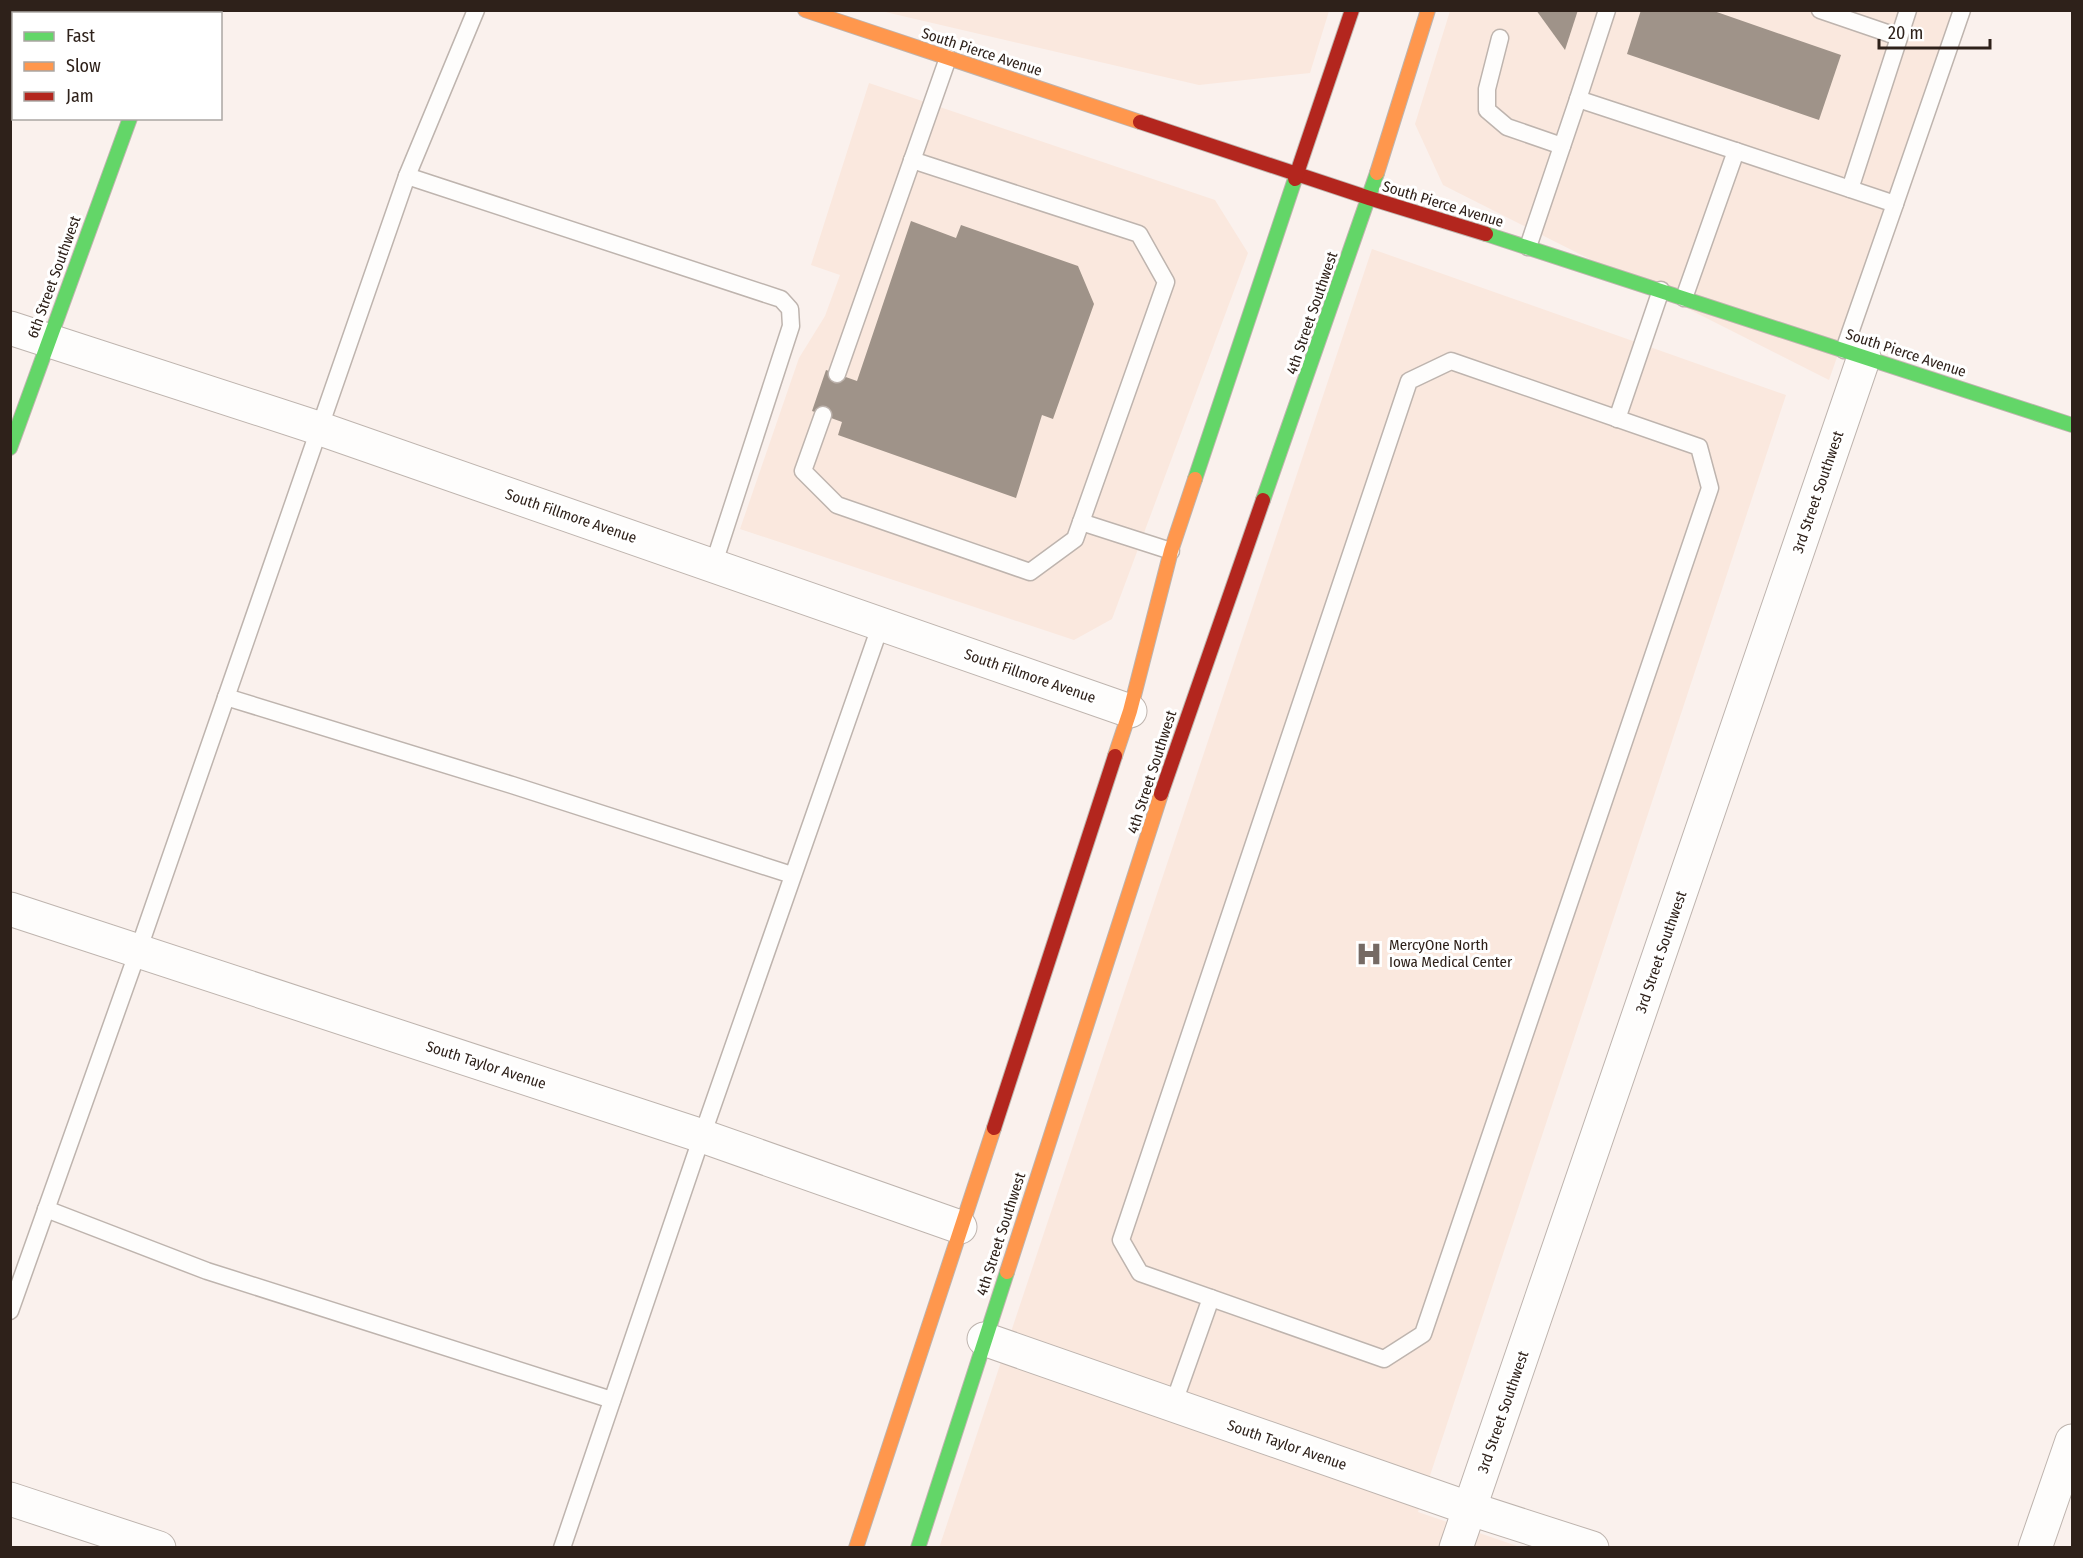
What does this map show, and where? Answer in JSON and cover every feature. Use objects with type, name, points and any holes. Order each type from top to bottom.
[{"type":"main road","name":"South Pierce Avenue","points":[[806,10],[1369,198],[1528,247],[2073,424]]},
{"type":"main road","points":[[856,1548],[1130,711],[1171,551],[1352,10]]},
{"type":"main road","name":"4th Street Southwest","points":[[918,1548],[1173,758],[1369,198],[1428,10]]},
{"type":"main road","name":"6th Street Southwest","points":[[10,448],[129,120]]},
{"type":"street","name":"South Fillmore Avenue","points":[[10,328],[318,428],[1130,711]]},
{"type":"street","name":"3rd Street Southwest","points":[[1456,1548],[1471,1509],[1854,353]]},
{"type":"street","name":"South Taylor Avenue","points":[[10,909],[702,1136],[960,1227]]},
{"type":"street","name":"South Taylor Avenue","points":[[984,1339],[1471,1509],[1592,1548]]},
{"type":"street","points":[[2035,1548],[2073,1441]]},
{"type":"street","points":[[10,1498],[159,1548]]},
{"type":"lane","points":[[10,1311],[138,951],[407,177],[476,10]]},
{"type":"lane","points":[[1528,247],[1607,10]]},
{"type":"lane","points":[[1820,10],[1899,37]]},
{"type":"lane","points":[[1850,189],[1908,10]]},
{"type":"lane","points":[[1854,353],[1895,204],[1962,10]]},
{"type":"lane","points":[[1500,38],[1487,89],[1487,110],[1507,127],[1562,146]]},
{"type":"lane","points":[[837,374],[948,58]]},
{"type":"lane","points":[[1578,99],[1895,204]]},
{"type":"lane","points":[[1684,298],[1736,151]]},
{"type":"lane","points":[[823,416],[803,471],[837,506],[1030,572],[1075,539],[1166,282],[1139,234],[912,160]]},
{"type":"lane","points":[[407,177],[781,299],[790,309],[791,326],[713,566]]},
{"type":"lane","points":[[1617,419],[1661,290]]},
{"type":"lane","points":[[1450,361],[1617,419],[1699,447],[1710,488],[1423,1334],[1384,1359],[1140,1273],[1121,1240],[1409,381],[1450,361]]},
{"type":"lane","points":[[1081,522],[1171,551]]},
{"type":"lane","points":[[562,1548],[792,875],[881,624]]},
{"type":"lane","points":[[226,697],[512,785],[792,875]]},
{"type":"lane","points":[[46,1209],[207,1271],[612,1400]]},
{"type":"lane","points":[[1173,1405],[1211,1298]]},
{"type":"shaded area","points":[[881,11],[1329,11],[1310,73],[1199,85]]},
{"type":"shaded area","points":[[1450,11],[1958,11],[1829,380],[1443,185],[1415,124]]},
{"type":"shaded area","points":[[869,83],[1215,200],[1248,253],[1112,619],[1074,640],[740,529],[799,358],[825,316],[840,275],[811,265]]},
{"type":"shaded area","name":"MercyOne North Iowa Medical Center","points":[[1372,249],[1786,395],[1418,1512],[1520,1547],[939,1548]]},
{"type":"building","points":[[1536,10],[1578,10],[1565,50]]},
{"type":"building","points":[[1641,10],[1711,10],[1841,55],[1819,120],[1627,54]]},
{"type":"building","points":[[911,221],[956,238],[961,225],[1078,266],[1094,304],[1053,419],[1042,415],[1016,498],[838,435],[842,422],[812,411],[826,370],[857,381]]},
{"type":"traffic: fast","points":[[10,448],[129,120]]},
{"type":"traffic: fast","points":[[1263,500],[1377,173]]},
{"type":"traffic: fast","points":[[1195,479],[1295,179]]},
{"type":"traffic: fast","points":[[1486,234],[2072,425]]},
{"type":"traffic: fast","points":[[918,1548],[1007,1272]]},
{"type":"traffic: slow","points":[[805,10],[1140,122]]},
{"type":"traffic: slow","points":[[1377,173],[1428,10]]},
{"type":"traffic: slow","points":[[1115,756],[1130,711],[1171,551],[1195,479]]},
{"type":"traffic: slow","points":[[1007,1272],[1161,794]]},
{"type":"traffic: slow","points":[[856,1548],[994,1128]]},
{"type":"traffic: jam","points":[[1295,179],[1352,10]]},
{"type":"traffic: jam","points":[[1140,122],[1486,234]]},
{"type":"traffic: jam","points":[[1161,794],[1263,500]]},
{"type":"traffic: jam","points":[[994,1128],[1115,756]]},
{"type":"place","name":"MercyOne North Iowa Medical Center","points":[[1369,954]]}]
